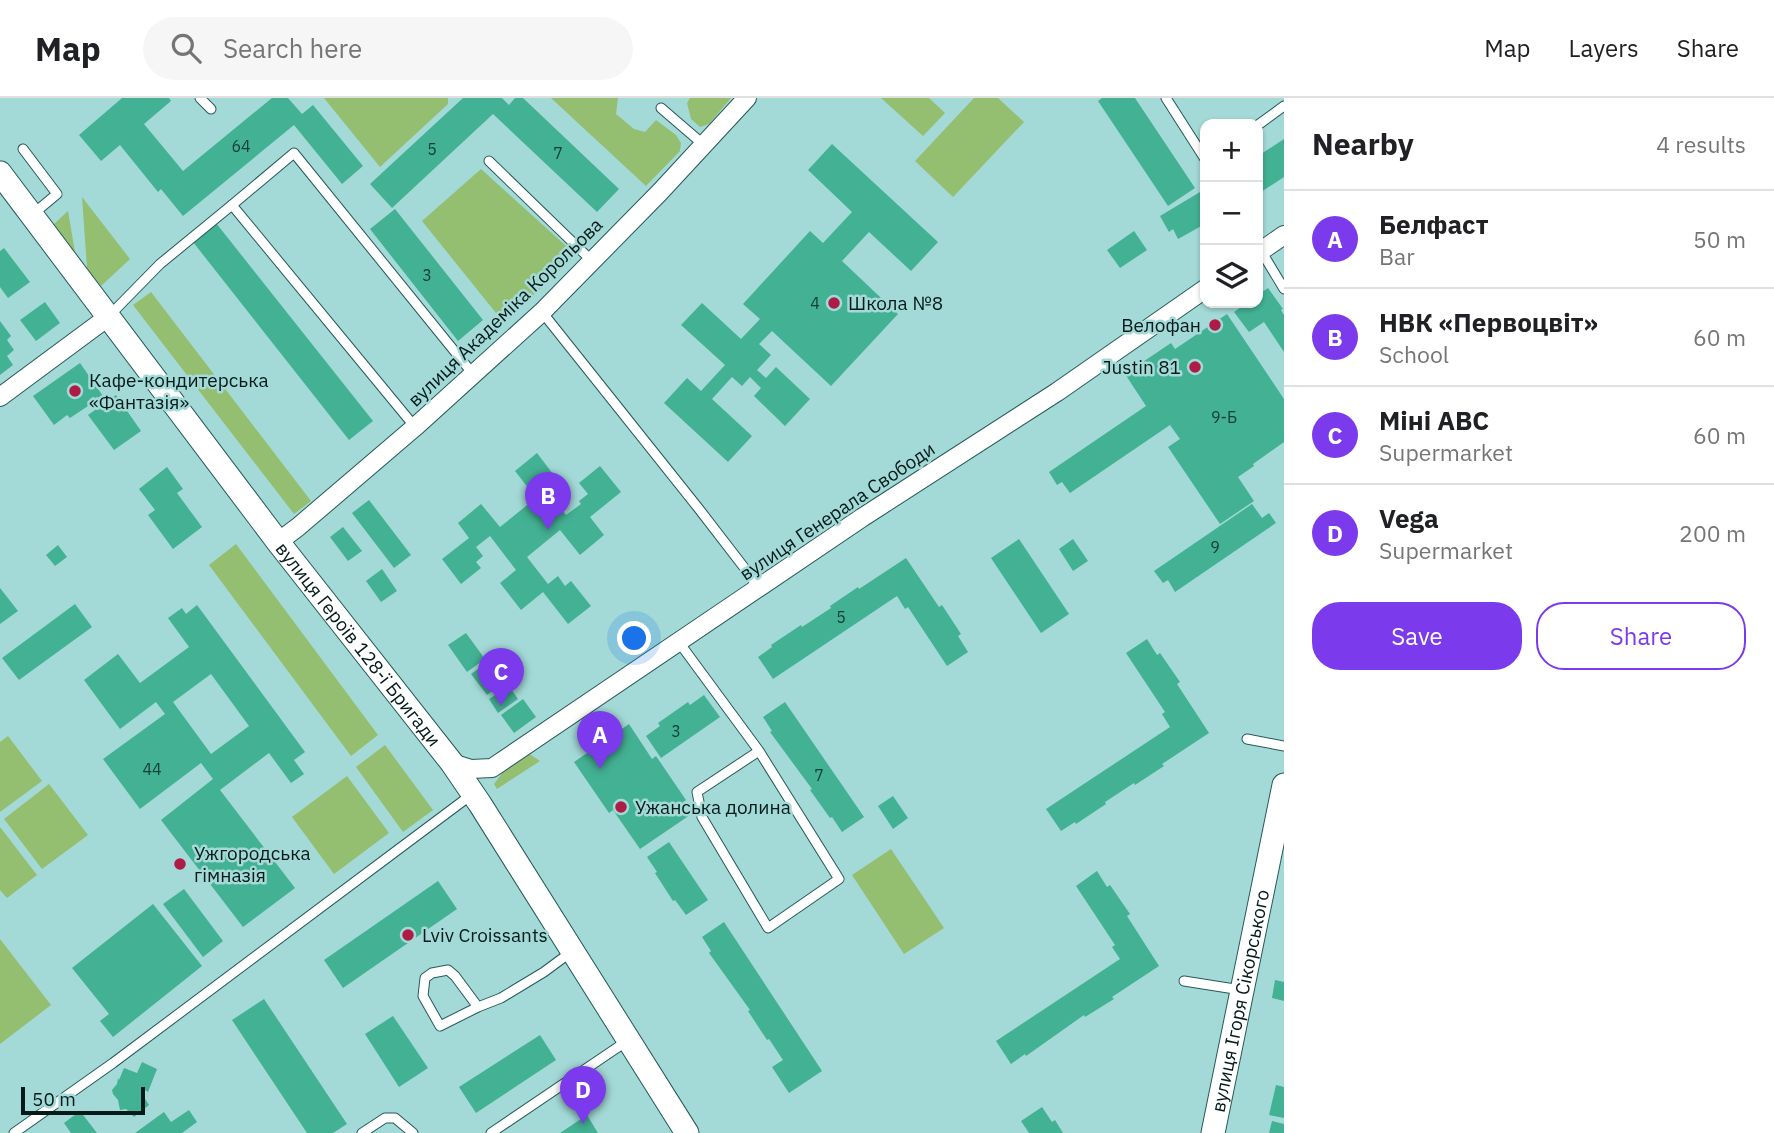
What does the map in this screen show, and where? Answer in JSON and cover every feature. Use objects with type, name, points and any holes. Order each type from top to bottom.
[{"type":"street","name":"вулиця Академіка Корольова","points":[[278,542],[415,427],[542,312],[660,192],[747,98]]},
{"type":"street","name":"вулиця Героїв 128-ї Бригади","points":[[0,173],[278,542],[452,763],[687,1133]]},
{"type":"street","points":[[1263,248],[1284,235]]},
{"type":"street","name":"вулиця Генерала Свободи","points":[[492,768],[863,517],[1057,392],[1200,292]]},
{"type":"street","points":[[0,397],[108,317]]},
{"type":"street","points":[[452,763],[471,769],[492,768]]},
{"type":"street","points":[[476,799],[492,768]]},
{"type":"street","name":"вулиця Ігоря Сікорського","points":[[1213,1133],[1284,785]]},
{"type":"lane","points":[[200,98],[211,109]]},
{"type":"lane","points":[[1166,98],[1200,151]]},
{"type":"lane","points":[[1263,121],[1284,106]]},
{"type":"lane","points":[[661,108],[704,145]]},
{"type":"lane","points":[[23,149],[57,194],[32,215]]},
{"type":"lane","points":[[108,317],[160,264],[295,153],[473,374]]},
{"type":"lane","points":[[489,161],[592,261]]},
{"type":"lane","points":[[232,205],[415,427]]},
{"type":"lane","points":[[1263,256],[1284,289]]},
{"type":"lane","points":[[542,312],[699,509],[759,589]]},
{"type":"lane","points":[[678,641],[759,751],[839,879],[768,928],[702,817],[697,792],[759,751]]},
{"type":"lane","points":[[1247,739],[1284,746]]},
{"type":"lane","points":[[14,1133],[476,799]]},
{"type":"lane","points":[[478,1007],[448,970],[432,972],[425,978],[423,996],[440,1026],[501,998],[572,951]]},
{"type":"lane","points":[[1184,981],[1242,990]]},
{"type":"lane","points":[[491,1133],[629,1041]]},
{"type":"lane","points":[[362,1133],[385,1118],[395,1118],[413,1133]]},
{"type":"green space","points":[[324,98],[448,98],[448,104],[380,167]]},
{"type":"green space","points":[[551,98],[618,98],[616,114],[634,129],[645,132],[656,120],[676,135],[681,143],[680,151],[646,186]]},
{"type":"green space","points":[[690,98],[731,98],[709,124],[700,127],[691,119],[687,103]]},
{"type":"green space","points":[[881,98],[929,98],[945,113],[923,136]]},
{"type":"green space","points":[[974,98],[998,98],[1024,122],[953,197],[915,161]]},
{"type":"green space","points":[[481,169],[576,255],[504,323],[422,221]]},
{"type":"green space","points":[[82,197],[130,259],[101,286],[87,268]]},
{"type":"green space","points":[[68,211],[75,252],[54,224]]},
{"type":"green space","points":[[151,292],[311,501],[294,514],[133,305]]},
{"type":"green space","points":[[236,544],[378,735],[351,756],[209,565]]},
{"type":"green space","points":[[8,736],[42,781],[0,812],[0,742]]},
{"type":"green space","points":[[385,745],[433,810],[403,832],[356,767]]},
{"type":"green space","points":[[525,751],[540,761],[497,789],[494,784],[509,764]]},
{"type":"green space","points":[[347,776],[389,833],[334,874],[292,817]]},
{"type":"green space","points":[[49,784],[88,835],[42,869],[4,819]]},
{"type":"green space","points":[[0,827],[37,875],[7,898],[0,890]]},
{"type":"green space","points":[[891,849],[944,928],[904,954],[852,875]]},
{"type":"green space","points":[[0,939],[51,1005],[0,1044]]},
{"type":"building","points":[[122,98],[169,98],[171,101],[144,124],[183,171],[272,98],[288,98],[302,114],[313,105],[363,166],[342,184],[294,125],[183,216],[161,189],[158,192],[120,145],[101,161],[79,135]]},
{"type":"building","points":[[463,98],[502,98],[509,105],[515,98],[523,98],[619,189],[597,212],[493,114],[392,208],[370,184]]},
{"type":"building","points":[[1102,98],[1135,98],[1195,188],[1168,206],[1098,101]]},
{"type":"building","points":[[1284,139],[1284,177],[1263,191],[1263,182],[1263,153]]},
{"type":"building","points":[[832,144],[938,242],[911,271],[869,232],[842,261],[898,314],[831,386],[772,331],[759,344],[771,355],[757,370],[766,378],[776,367],[810,399],[785,426],[754,396],[761,388],[750,377],[742,386],[732,377],[712,399],[752,436],[728,462],[664,403],[687,378],[701,391],[725,365],[681,325],[702,303],[741,339],[760,319],[743,304],[810,231],[823,243],[852,212],[808,170]]},
{"type":"building","points":[[1200,192],[1200,227],[1178,239],[1173,229],[1169,232],[1160,216]]},
{"type":"building","points":[[395,209],[483,320],[458,341],[370,229]]},
{"type":"building","points":[[216,223],[373,421],[349,440],[193,242]]},
{"type":"building","points":[[1134,231],[1147,250],[1120,268],[1107,250]]},
{"type":"building","points":[[4,248],[30,282],[8,298],[0,287],[0,251]]},
{"type":"building","points":[[1268,288],[1283,309],[1284,352],[1264,322],[1249,332],[1234,312],[1240,308],[1263,308],[1263,292]]},
{"type":"building","points":[[45,302],[60,323],[36,341],[20,320]]},
{"type":"building","points":[[1227,314],[1284,399],[1284,442],[1238,477],[1254,501],[1220,524],[1168,447],[1180,439],[1170,425],[1070,493],[1062,482],[1057,485],[1049,472],[1146,406],[1125,374],[1171,343],[1175,349]]},
{"type":"building","points":[[0,321],[11,336],[7,340],[14,350],[7,356],[13,365],[0,375]]},
{"type":"building","name":"Кафе-кондитерська «Фантазія»","points":[[80,363],[103,396],[70,418],[67,415],[54,425],[33,396]]},
{"type":"building","points":[[116,395],[141,431],[114,450],[88,415]]},
{"type":"building","points":[[537,453],[556,478],[544,488],[566,515],[581,504],[579,501],[588,494],[579,483],[600,466],[621,492],[590,517],[604,535],[580,555],[560,530],[527,557],[548,584],[558,576],[565,586],[571,581],[591,606],[568,624],[543,592],[521,610],[500,583],[516,570],[490,536],[476,547],[483,556],[476,562],[481,568],[461,584],[442,559],[469,538],[458,523],[481,504],[500,527],[536,498],[515,471]]},
{"type":"building","points":[[167,467],[183,489],[177,493],[202,527],[173,549],[148,515],[155,510],[139,489]]},
{"type":"building","points":[[369,500],[411,555],[394,568],[352,513]]},
{"type":"building","points":[[1252,504],[1262,518],[1269,513],[1276,523],[1175,592],[1168,580],[1163,583],[1154,571]]},
{"type":"building","points":[[343,527],[362,551],[348,561],[330,537]]},
{"type":"building","points":[[1019,539],[1069,614],[1041,633],[991,558]]},
{"type":"building","points":[[1073,539],[1088,561],[1073,571],[1059,549]]},
{"type":"building","points":[[58,545],[67,557],[55,566],[46,555]]},
{"type":"building","points":[[906,558],[939,607],[942,605],[961,634],[958,636],[968,652],[947,666],[908,607],[905,609],[897,596],[773,679],[758,657],[772,647],[771,645]]},
{"type":"building","points":[[382,569],[397,591],[381,602],[366,581]]},
{"type":"building","points":[[0,588],[18,611],[0,624]]},
{"type":"building","points":[[75,604],[92,627],[19,680],[2,658]]},
{"type":"building","points":[[197,605],[305,752],[294,760],[304,774],[291,783],[269,753],[220,790],[295,888],[243,927],[161,820],[213,779],[201,763],[140,809],[103,759],[165,714],[156,702],[120,729],[84,680],[118,654],[140,683],[189,647],[168,618],[182,608],[186,614]],"holes":[[[211,674],[249,726],[211,754],[173,702]]]},
{"type":"building","points":[[466,633],[485,659],[467,672],[448,645]]},
{"type":"building","points":[[1147,639],[1180,682],[1177,684],[1209,733],[1162,764],[1164,766],[1061,831],[1046,809],[1170,727],[1162,714],[1165,712],[1126,653]]},
{"type":"building","points":[[489,661],[504,681],[487,695],[471,674]]},
{"type":"building","points":[[509,686],[518,699],[498,713],[489,699]]},
{"type":"building","points":[[704,695],[720,717],[661,758],[646,736],[660,726],[658,723],[688,702],[690,705]]},
{"type":"building","points":[[523,699],[536,717],[514,733],[501,715]]},
{"type":"building","points":[[785,702],[864,817],[842,832],[770,732],[772,731],[763,717]]},
{"type":"building","points":[[629,724],[652,759],[656,756],[686,800],[682,803],[690,815],[640,849],[613,810],[609,813],[574,762]]},
{"type":"building","points":[[893,796],[908,818],[893,829],[878,806]]},
{"type":"building","points":[[669,842],[708,900],[686,915],[675,900],[673,901],[647,857]]},
{"type":"building","points":[[1097,871],[1130,914],[1127,916],[1159,966],[1112,997],[1114,999],[1085,1017],[1084,1015],[1011,1064],[996,1041],[1120,959],[1112,947],[1115,945],[1076,886]]},
{"type":"building","points":[[438,881],[457,909],[343,988],[324,960]]},
{"type":"building","points":[[184,889],[223,941],[203,957],[163,904]]},
{"type":"building","points":[[153,904],[202,966],[113,1037],[100,1021],[109,1014],[72,968]]},
{"type":"building","points":[[724,922],[822,1071],[789,1093],[772,1067],[783,1060],[709,953],[711,951],[702,937]]},
{"type":"building","points":[[1275,980],[1284,982],[1284,1001],[1272,998]]},
{"type":"building","points":[[264,999],[347,1124],[333,1133],[307,1133],[232,1020]]},
{"type":"building","points":[[393,1016],[428,1068],[399,1087],[365,1034]]},
{"type":"building","points":[[540,1035],[556,1060],[476,1113],[459,1087]]},
{"type":"building","points":[[142,1062],[157,1069],[148,1092],[145,1090],[142,1094],[149,1105],[134,1117],[126,1109],[120,1110],[112,1090],[124,1068],[137,1073]]},
{"type":"building","points":[[1276,1085],[1284,1087],[1284,1118],[1269,1115]]},
{"type":"building","points":[[1042,1107],[1063,1133],[1029,1133],[1021,1121]]},
{"type":"building","points":[[189,1110],[197,1122],[182,1133],[135,1133],[164,1112],[171,1122]]},
{"type":"building","points":[[80,1111],[97,1133],[71,1133],[64,1123]]},
{"type":"building","points":[[587,1115],[598,1133],[560,1133]]},
{"type":"building","points":[[1272,1121],[1284,1124],[1284,1133],[1269,1133]]},
{"type":"place","name":"Школа №8","points":[[834,303]]},
{"type":"place","name":"Велофан","points":[[1215,325]]},
{"type":"place","name":"Justin 81","points":[[1195,367]]},
{"type":"place","name":"Кафе-кондитерська «Фантазія»","points":[[75,391]]},
{"type":"place","name":"НВК «Первоцвіт»","points":[[548,530]]},
{"type":"place","name":"Міні ABC","points":[[501,706]]},
{"type":"place","name":"Белфаст","points":[[600,769]]},
{"type":"place","name":"Ужанська долина","points":[[621,807]]},
{"type":"place","name":"Ужгородська гімназія","points":[[180,864]]},
{"type":"place","name":"Lviv Croissants","points":[[408,935]]},
{"type":"place","name":"Vega","points":[[583,1124]]}]
